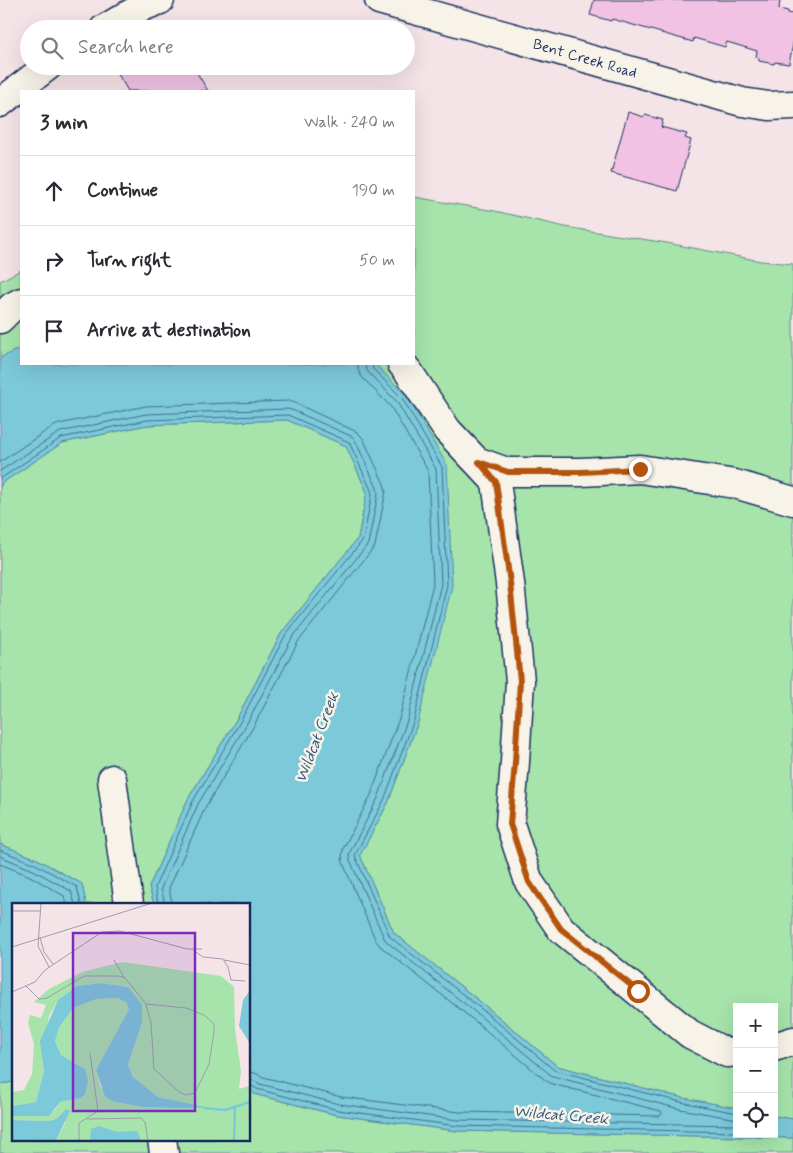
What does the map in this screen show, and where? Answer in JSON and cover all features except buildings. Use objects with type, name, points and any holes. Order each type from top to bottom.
[{"type":"street","points":[[120,20],[142,7],[160,0]]},
{"type":"street","name":"Bent Creek Road","points":[[379,0],[742,102],[790,108]]},
{"type":"street","points":[[0,103],[36,75]]},
{"type":"street","points":[[0,319],[13,306],[20,302]]},
{"type":"street","points":[[403,365],[447,430],[496,482],[510,583],[520,681],[510,824],[529,882],[561,929],[690,1034],[727,1052],[733,1052]]},
{"type":"street","points":[[479,462],[508,472],[581,472],[640,469],[735,484],[793,501]]},
{"type":"street","points":[[112,778],[129,903]]},
{"type":"street","points":[[778,1046],[793,1041]]},
{"type":"street","points":[[162,1140],[164,1153]]},
{"type":"green space","points":[[415,197],[495,211],[565,227],[667,243],[761,261],[793,264],[793,1119],[778,1117],[778,1003],[733,1003],[733,1107],[683,1098],[557,1066],[394,933],[360,855],[388,803],[418,722],[406,395],[376,365],[415,365]]},
{"type":"green space","points":[[20,271],[20,348],[0,358],[0,281]]},
{"type":"green space","points":[[287,420],[346,446],[367,492],[358,538],[282,632],[236,720],[188,799],[149,887],[154,903],[86,903],[82,884],[37,859],[0,844],[0,487],[2,483],[62,443],[147,425]]},
{"type":"green space","points":[[12,1082],[12,1140],[250,1140],[250,1090],[254,1094],[337,1115],[457,1131],[793,1138],[793,1153],[0,1153],[0,1084]]},
{"type":"water","name":"Wildcat Creek","points":[[20,348],[20,365],[376,365],[406,395],[447,465],[452,586],[418,722],[388,803],[360,855],[394,933],[557,1066],[683,1098],[733,1107],[733,1137],[457,1131],[337,1115],[254,1094],[250,1090],[250,903],[154,903],[149,887],[188,799],[236,720],[282,632],[358,538],[367,492],[346,446],[287,420],[147,425],[62,443],[2,483],[0,487],[0,358]]},
{"type":"water","points":[[0,844],[37,859],[82,884],[86,903],[12,903],[12,1082],[0,1084]]},
{"type":"water","points":[[778,1117],[793,1119],[793,1138],[778,1138]]},
{"type":"route","points":[[638,991],[561,929],[529,882],[510,824],[520,681],[510,583],[496,482],[479,462],[508,472],[581,472],[640,469]]}]
